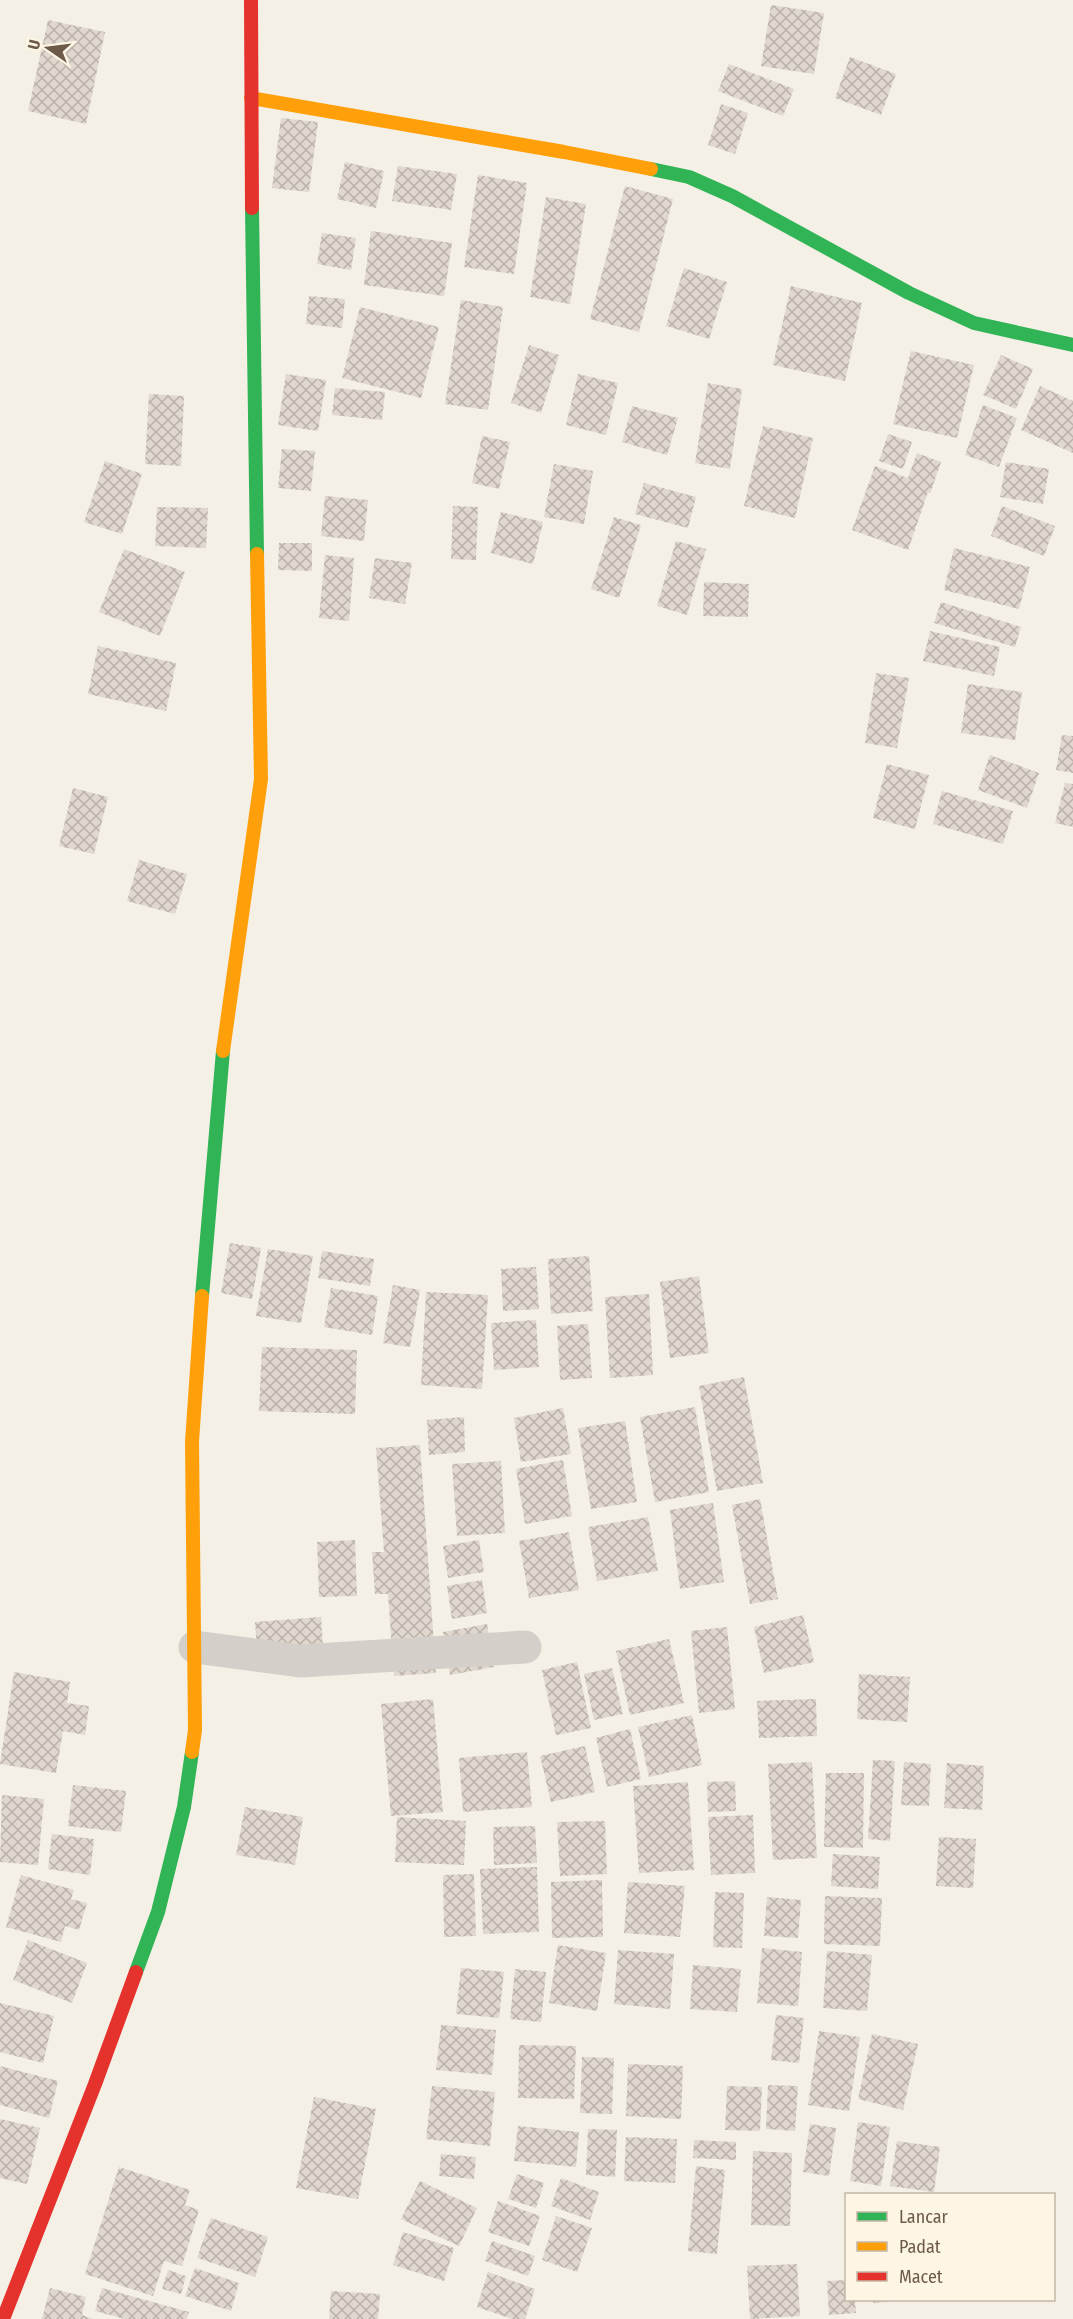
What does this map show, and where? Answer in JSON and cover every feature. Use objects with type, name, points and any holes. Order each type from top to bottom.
[{"type":"street","points":[[3,2319],[95,2084],[158,1912],[184,1807],[195,1730],[192,1442],[208,1210],[220,1070],[261,778],[251,0]]},
{"type":"street","points":[[251,99],[564,152],[689,177],[732,196],[909,293],[974,323],[1073,345]]},
{"type":"street","points":[[195,1647],[300,1661],[525,1647]]},
{"type":"building","points":[[771,5],[824,13],[814,74],[761,66]]},
{"type":"building","points":[[48,20],[105,32],[86,124],[28,111]]},
{"type":"building","points":[[850,57],[896,74],[881,115],[835,98]]},
{"type":"building","points":[[729,64],[794,89],[783,116],[718,91]]},
{"type":"building","points":[[721,104],[748,113],[735,154],[708,145]]},
{"type":"building","points":[[281,118],[318,122],[309,192],[272,188]]},
{"type":"building","points":[[345,162],[384,171],[376,208],[337,199]]},
{"type":"building","points":[[398,166],[457,174],[451,210],[392,201]]},
{"type":"building","points":[[478,175],[527,183],[514,274],[464,267]]},
{"type":"building","points":[[625,186],[673,199],[639,332],[590,319]]},
{"type":"building","points":[[546,197],[586,204],[570,304],[530,297]]},
{"type":"building","points":[[371,231],[452,243],[444,296],[364,285]]},
{"type":"building","points":[[322,233],[356,238],[351,270],[317,264]]},
{"type":"building","points":[[684,268],[727,282],[709,339],[666,326]]},
{"type":"building","points":[[791,286],[862,303],[845,381],[773,365]]},
{"type":"building","points":[[309,296],[345,299],[342,328],[306,324]]},
{"type":"building","points":[[461,300],[503,307],[488,410],[445,404]]},
{"type":"building","points":[[360,307],[439,327],[421,398],[342,378]]},
{"type":"building","points":[[529,345],[559,355],[541,413],[511,403]]},
{"type":"building","points":[[911,351],[974,365],[957,438],[893,424]]},
{"type":"building","points":[[1001,355],[1033,369],[1016,409],[983,395]]},
{"type":"building","points":[[286,374],[326,380],[318,431],[278,425]]},
{"type":"building","points":[[578,374],[618,383],[606,435],[566,425]]},
{"type":"building","points":[[708,383],[742,389],[730,469],[695,463]]},
{"type":"building","points":[[1040,386],[1073,401],[1073,453],[1021,430]]},
{"type":"building","points":[[335,388],[385,392],[382,420],[332,415]]},
{"type":"building","points":[[149,394],[184,396],[181,466],[145,464]]},
{"type":"building","points":[[983,405],[1017,418],[999,467],[965,455]]},
{"type":"building","points":[[632,406],[678,418],[667,455],[622,442]]},
{"type":"building","points":[[763,426],[813,438],[795,518],[744,506]]},
{"type":"building","points":[[888,434],[912,442],[903,469],[879,461]]},
{"type":"building","points":[[482,436],[510,442],[499,489],[472,483]]},
{"type":"building","points":[[282,449],[315,451],[311,491],[278,488]]},
{"type":"building","points":[[917,453],[941,462],[908,550],[852,530],[875,466],[908,478]]},
{"type":"building","points":[[105,461],[142,474],[122,534],[84,522]]},
{"type":"building","points":[[1006,462],[1049,469],[1043,504],[1000,497]]},
{"type":"building","points":[[554,464],[593,471],[584,524],[544,517]]},
{"type":"building","points":[[644,483],[696,497],[688,528],[635,514]]},
{"type":"building","points":[[325,496],[368,500],[364,541],[321,536]]},
{"type":"building","points":[[453,506],[478,507],[476,560],[451,559]]},
{"type":"building","points":[[1002,506],[1055,526],[1044,556],[991,536]]},
{"type":"building","points":[[157,507],[208,508],[206,548],[155,546]]},
{"type":"building","points":[[501,512],[543,522],[533,564],[491,553]]},
{"type":"building","points":[[614,517],[641,525],[619,598],[591,589]]},
{"type":"building","points":[[676,541],[706,549],[687,615],[657,606]]},
{"type":"building","points":[[279,543],[312,543],[312,571],[278,570]]},
{"type":"building","points":[[954,548],[1030,567],[1019,609],[944,590]]},
{"type":"building","points":[[124,549],[185,572],[160,636],[99,612]]},
{"type":"building","points":[[325,555],[354,558],[349,621],[319,618]]},
{"type":"building","points":[[375,558],[412,563],[405,604],[369,598]]},
{"type":"building","points":[[704,582],[749,584],[748,617],[703,616]]},
{"type":"building","points":[[941,602],[1021,627],[1015,647],[934,623]]},
{"type":"building","points":[[930,631],[1000,647],[994,676],[923,661]]},
{"type":"building","points":[[98,646],[176,663],[166,711],[88,694]]},
{"type":"building","points":[[876,673],[909,678],[897,748],[865,743]]},
{"type":"building","points":[[968,684],[1022,692],[1015,740],[961,733]]},
{"type":"building","points":[[1062,735],[1073,736],[1073,773],[1056,770]]},
{"type":"building","points":[[990,755],[1039,773],[1027,808],[978,790]]},
{"type":"building","points":[[887,764],[929,775],[915,829],[873,818]]},
{"type":"building","points":[[1065,783],[1073,784],[1073,827],[1055,823]]},
{"type":"building","points":[[73,788],[108,797],[94,854],[59,846]]},
{"type":"building","points":[[942,791],[1013,811],[1003,844],[933,824]]},
{"type":"building","points":[[139,860],[187,874],[175,914],[127,901]]},
{"type":"building","points":[[230,1243],[261,1248],[252,1299],[221,1293]]},
{"type":"building","points":[[268,1249],[313,1256],[301,1323],[256,1316]]},
{"type":"building","points":[[322,1251],[374,1259],[370,1286],[318,1278]]},
{"type":"building","points":[[589,1256],[593,1311],[551,1314],[548,1259]]},
{"type":"building","points":[[536,1267],[539,1309],[503,1311],[501,1269]]},
{"type":"building","points":[[699,1276],[709,1353],[670,1358],[660,1282]]},
{"type":"building","points":[[393,1285],[420,1290],[410,1347],[383,1343]]},
{"type":"building","points":[[331,1288],[378,1296],[372,1335],[324,1327]]},
{"type":"building","points":[[426,1292],[488,1295],[482,1389],[421,1385]]},
{"type":"building","points":[[649,1294],[653,1375],[610,1378],[605,1297]]},
{"type":"building","points":[[536,1320],[539,1367],[494,1370],[491,1323]]},
{"type":"building","points":[[588,1324],[592,1378],[560,1380],[557,1326]]},
{"type":"building","points":[[262,1347],[357,1350],[355,1414],[259,1411]]},
{"type":"building","points":[[744,1377],[763,1483],[717,1491],[699,1386]]},
{"type":"building","points":[[695,1407],[709,1492],[655,1502],[640,1417]]},
{"type":"building","points":[[563,1408],[571,1454],[521,1462],[514,1418]]},
{"type":"building","points":[[464,1417],[465,1452],[429,1455],[427,1420]]},
{"type":"building","points":[[625,1421],[637,1502],[591,1509],[578,1428]]},
{"type":"building","points":[[420,1445],[436,1673],[394,1676],[388,1594],[375,1594],[372,1552],[384,1552],[376,1448]]},
{"type":"building","points":[[563,1460],[572,1516],[525,1524],[516,1469]]},
{"type":"building","points":[[501,1461],[505,1533],[457,1536],[452,1464]]},
{"type":"building","points":[[760,1499],[778,1599],[750,1604],[732,1505]]},
{"type":"building","points":[[713,1503],[724,1582],[680,1589],[670,1510]]},
{"type":"building","points":[[648,1517],[658,1571],[597,1581],[588,1527]]},
{"type":"building","points":[[569,1532],[579,1590],[529,1598],[519,1541]]},
{"type":"building","points":[[355,1540],[357,1596],[319,1597],[317,1542]]},
{"type":"building","points":[[479,1540],[484,1572],[448,1578],[443,1546]]},
{"type":"building","points":[[482,1580],[487,1613],[452,1619],[447,1586]]},
{"type":"building","points":[[803,1615],[814,1662],[764,1673],[754,1627]]},
{"type":"building","points":[[321,1617],[324,1660],[258,1665],[255,1622]]},
{"type":"building","points":[[487,1624],[494,1667],[450,1675],[443,1632]]},
{"type":"building","points":[[727,1627],[735,1709],[699,1713],[691,1631]]},
{"type":"building","points":[[669,1639],[684,1703],[630,1715],[616,1651]]},
{"type":"building","points":[[577,1662],[591,1728],[556,1735],[542,1670]]},
{"type":"building","points":[[612,1668],[623,1714],[594,1720],[584,1674]]},
{"type":"building","points":[[14,1672],[70,1682],[67,1703],[89,1706],[85,1735],[63,1731],[56,1773],[0,1764]]},
{"type":"building","points":[[859,1674],[910,1677],[907,1722],[857,1719]]},
{"type":"building","points":[[433,1699],[443,1812],[391,1816],[381,1704]]},
{"type":"building","points":[[816,1699],[817,1736],[759,1738],[757,1701]]},
{"type":"building","points":[[692,1715],[702,1765],[649,1777],[638,1727]]},
{"type":"building","points":[[630,1729],[641,1779],[607,1787],[596,1738]]},
{"type":"building","points":[[585,1746],[595,1792],[551,1802],[540,1756]]},
{"type":"building","points":[[527,1752],[532,1807],[463,1812],[459,1758]]},
{"type":"building","points":[[873,1760],[895,1761],[890,1841],[868,1839]]},
{"type":"building","points":[[812,1762],[817,1858],[773,1860],[768,1764]]},
{"type":"building","points":[[904,1762],[931,1764],[929,1806],[901,1805]]},
{"type":"building","points":[[947,1763],[984,1766],[982,1810],[944,1808]]},
{"type":"building","points":[[826,1773],[864,1773],[863,1848],[824,1847]]},
{"type":"building","points":[[735,1781],[736,1811],[708,1812],[707,1782]]},
{"type":"building","points":[[688,1782],[694,1870],[639,1873],[633,1786]]},
{"type":"building","points":[[73,1785],[126,1791],[121,1832],[68,1826]]},
{"type":"building","points":[[2,1795],[44,1799],[38,1865],[0,1862]]},
{"type":"building","points":[[245,1807],[303,1817],[295,1865],[236,1855]]},
{"type":"building","points":[[753,1815],[755,1873],[711,1875],[708,1817]]},
{"type":"building","points":[[397,1817],[466,1821],[464,1865],[395,1862]]},
{"type":"building","points":[[605,1821],[607,1874],[560,1876],[557,1822]]},
{"type":"building","points":[[535,1826],[537,1863],[494,1865],[493,1827]]},
{"type":"building","points":[[52,1834],[94,1839],[90,1875],[48,1869]]},
{"type":"building","points":[[939,1837],[976,1839],[973,1888],[936,1886]]},
{"type":"building","points":[[833,1854],[880,1857],[878,1889],[831,1886]]},
{"type":"building","points":[[537,1867],[539,1932],[483,1934],[480,1869]]},
{"type":"building","points":[[474,1874],[476,1936],[444,1937],[443,1875]]},
{"type":"building","points":[[21,1875],[74,1890],[71,1899],[87,1903],[79,1930],[65,1926],[61,1942],[6,1927]]},
{"type":"building","points":[[602,1880],[603,1937],[552,1938],[551,1882]]},
{"type":"building","points":[[628,1882],[685,1886],[680,1937],[624,1933]]},
{"type":"building","points":[[715,1892],[744,1893],[742,1948],[713,1947]]},
{"type":"building","points":[[825,1896],[882,1898],[880,1946],[824,1944]]},
{"type":"building","points":[[767,1897],[801,1900],[798,1938],[764,1936]]},
{"type":"building","points":[[28,1940],[87,1963],[72,2003],[13,1980]]},
{"type":"building","points":[[558,1945],[606,1953],[597,2011],[549,2003]]},
{"type":"building","points":[[762,1948],[802,1952],[798,2006],[757,2003]]},
{"type":"building","points":[[618,1950],[674,1954],[670,2009],[614,2004]]},
{"type":"building","points":[[827,1951],[872,1955],[867,2011],[823,2008]]},
{"type":"building","points":[[693,1965],[741,1969],[737,2012],[690,2009]]},
{"type":"building","points":[[461,1968],[504,1972],[499,2018],[456,2014]]},
{"type":"building","points":[[515,1969],[546,1972],[541,2022],[510,2019]]},
{"type":"building","points":[[0,2003],[54,2016],[43,2063],[0,2052]]},
{"type":"building","points":[[776,2015],[804,2018],[799,2063],[771,2060]]},
{"type":"building","points":[[441,2025],[496,2030],[492,2075],[436,2070]]},
{"type":"building","points":[[819,2031],[860,2037],[849,2111],[808,2105]]},
{"type":"building","points":[[872,2034],[918,2044],[903,2110],[858,2099]]},
{"type":"building","points":[[519,2045],[576,2046],[574,2099],[518,2098]]},
{"type":"building","points":[[582,2057],[614,2058],[612,2114],[580,2113]]},
{"type":"building","points":[[628,2064],[683,2066],[681,2119],[626,2116]]},
{"type":"building","points":[[0,2066],[58,2081],[49,2118],[0,2105]]},
{"type":"building","points":[[768,2085],[798,2086],[795,2131],[766,2129]]},
{"type":"building","points":[[432,2086],[495,2092],[490,2146],[426,2139]]},
{"type":"building","points":[[727,2086],[762,2087],[760,2131],[725,2130]]},
{"type":"building","points":[[314,2097],[376,2109],[358,2199],[296,2188]]},
{"type":"building","points":[[0,2119],[40,2128],[27,2184],[0,2178]]},
{"type":"building","points":[[858,2122],[890,2127],[881,2186],[850,2181]]},
{"type":"building","points":[[810,2124],[836,2128],[829,2176],[803,2172]]},
{"type":"building","points":[[518,2126],[579,2132],[576,2167],[514,2161]]},
{"type":"building","points":[[588,2129],[617,2130],[615,2177],[586,2175]]},
{"type":"building","points":[[626,2137],[677,2139],[675,2183],[624,2181]]},
{"type":"building","points":[[694,2140],[736,2142],[736,2160],[693,2158]]},
{"type":"building","points":[[897,2141],[940,2147],[934,2192],[890,2186]]},
{"type":"building","points":[[753,2151],[792,2153],[790,2226],[751,2225]]},
{"type":"building","points":[[441,2154],[476,2157],[474,2179],[439,2176]]},
{"type":"building","points":[[696,2166],[725,2170],[717,2254],[688,2251]]},
{"type":"building","points":[[119,2167],[190,2190],[185,2205],[199,2210],[182,2266],[164,2261],[153,2296],[85,2274]]},
{"type":"building","points":[[517,2174],[544,2183],[536,2208],[508,2199]]},
{"type":"building","points":[[561,2178],[599,2192],[590,2220],[551,2206]]},
{"type":"building","points":[[420,2181],[477,2208],[459,2246],[401,2219]]},
{"type":"building","points":[[498,2201],[540,2216],[529,2246],[488,2232]]},
{"type":"building","points":[[556,2216],[592,2228],[577,2272],[542,2260]]},
{"type":"building","points":[[211,2218],[268,2237],[255,2277],[197,2258]]},
{"type":"building","points":[[403,2232],[454,2248],[444,2281],[393,2265]]},
{"type":"building","points":[[492,2241],[535,2256],[528,2276],[485,2261]]},
{"type":"building","points":[[797,2264],[800,2316],[750,2319],[747,2266]]},
{"type":"building","points":[[195,2268],[239,2283],[231,2311],[185,2296]]},
{"type":"building","points":[[168,2270],[186,2276],[181,2294],[162,2289]]},
{"type":"building","points":[[488,2272],[535,2289],[525,2319],[512,2319],[477,2307]]},
{"type":"building","points":[[845,2280],[845,2301],[855,2301],[856,2313],[829,2315],[827,2281]]},
{"type":"building","points":[[50,2288],[86,2297],[82,2315],[93,2319],[42,2319]]},
{"type":"building","points":[[102,2288],[189,2312],[187,2319],[125,2319],[95,2311]]},
{"type":"building","points":[[331,2291],[380,2294],[378,2319],[329,2319]]},
{"type":"traffic: fast","points":[[651,169],[689,177],[732,196],[909,293],[974,323],[1073,345]]},
{"type":"traffic: fast","points":[[252,208],[257,554]]},
{"type":"traffic: fast","points":[[202,1296],[223,1051]]},
{"type":"traffic: fast","points":[[136,1972],[158,1912],[184,1807],[192,1752]]},
{"type":"traffic: slow","points":[[251,98],[651,169]]},
{"type":"traffic: slow","points":[[223,1051],[261,779],[257,554]]},
{"type":"traffic: slow","points":[[192,1752],[195,1730],[192,1442],[202,1296]]},
{"type":"traffic: jam","points":[[251,0],[252,208]]},
{"type":"traffic: jam","points":[[3,2319],[95,2084],[136,1972]]}]
